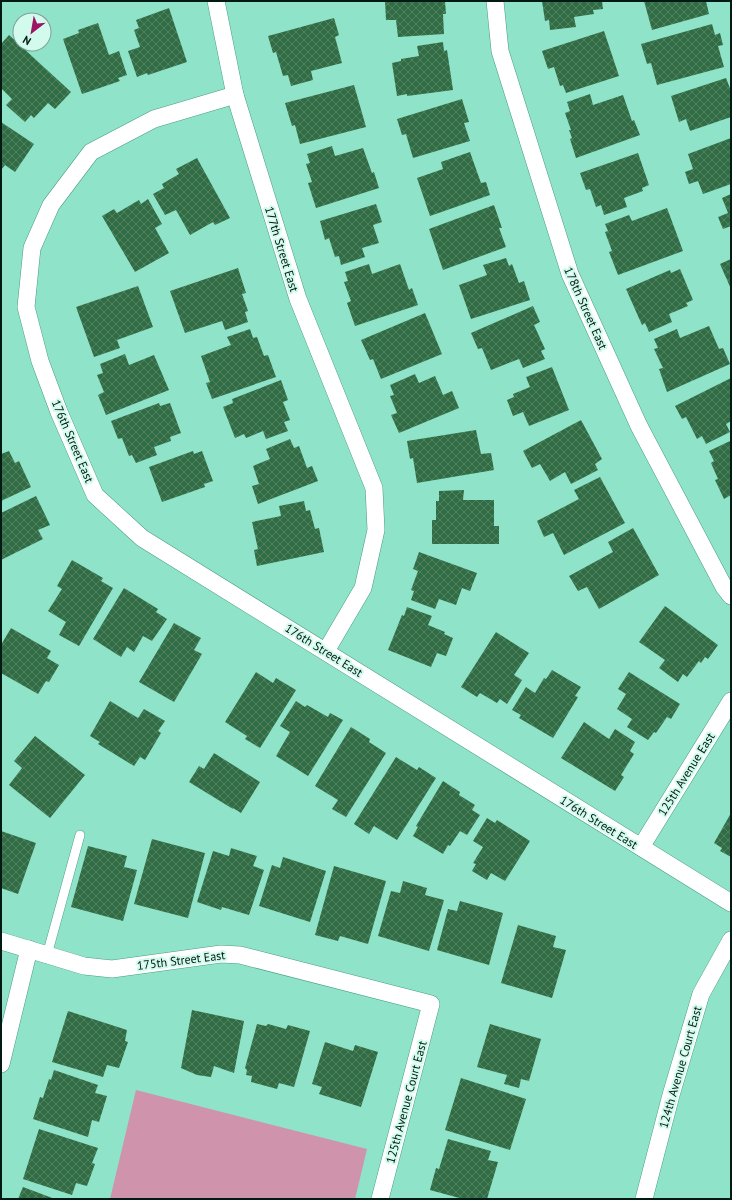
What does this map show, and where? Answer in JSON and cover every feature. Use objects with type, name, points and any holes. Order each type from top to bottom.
[{"type":"street","name":"177th Street East","points":[[216,1],[235,95],[298,299],[374,488],[376,530],[363,588],[326,651]]},
{"type":"street","name":"178th Street East","points":[[495,1],[500,50],[570,274],[639,426],[724,587],[731,596]]},
{"type":"street","name":"176th Street East","points":[[235,95],[154,119],[91,152],[51,206],[32,248],[26,307],[40,361],[67,431],[95,495],[142,538],[731,903]]},
{"type":"street","name":"125th Avenue East","points":[[641,847],[731,701]]},
{"type":"street","name":"124th Avenue Court East","points":[[644,1199],[673,1088],[701,994],[731,940]]},
{"type":"street","name":"175th Street East","points":[[1,941],[84,966],[112,969],[221,954],[240,955],[431,1004]]},
{"type":"street","points":[[1,1064],[29,949]]},
{"type":"street","name":"125th Avenue Court East","points":[[380,1199],[431,1004]]},
{"type":"lane","points":[[47,955],[80,835]]},
{"type":"shaded area","points":[[136,1090],[367,1149],[355,1199],[110,1199]]},
{"type":"building","points":[[385,1],[445,1],[446,14],[443,14],[444,34],[398,37],[396,20],[386,20]]},
{"type":"building","points":[[542,1],[602,1],[603,9],[593,10],[594,14],[574,17],[576,27],[550,30],[549,20],[545,21]]},
{"type":"building","points":[[644,1],[706,1],[709,14],[652,30]]},
{"type":"building","points":[[169,8],[187,62],[148,75],[147,73],[137,77],[128,51],[140,47],[134,30],[139,28],[136,20]]},
{"type":"building","points":[[334,18],[339,35],[335,37],[342,63],[311,71],[313,80],[291,86],[288,75],[283,76],[276,52],[273,53],[268,36]]},
{"type":"building","points":[[98,23],[109,55],[119,51],[127,75],[118,78],[120,81],[82,94],[63,39],[79,33],[78,30]]},
{"type":"building","points":[[712,24],[715,35],[720,33],[723,45],[718,46],[724,67],[657,85],[651,63],[647,64],[641,44]]},
{"type":"building","points":[[604,31],[619,76],[566,93],[563,85],[560,86],[554,67],[548,69],[542,51]]},
{"type":"building","points":[[9,35],[12,38],[12,52],[27,52],[71,92],[55,109],[48,103],[34,118],[31,115],[25,122],[6,105],[12,99],[1,88],[1,44]]},
{"type":"building","points":[[443,42],[444,51],[447,50],[453,90],[397,96],[392,63],[401,61],[401,59],[419,56],[417,46]]},
{"type":"building","points":[[726,78],[731,91],[731,117],[690,131],[686,119],[679,122],[671,96]]},
{"type":"building","points":[[354,85],[366,127],[300,144],[295,125],[292,126],[285,103]]},
{"type":"building","points":[[590,94],[593,105],[623,95],[632,121],[634,120],[640,135],[576,158],[570,139],[572,138],[569,130],[571,130],[565,113],[570,111],[567,102]]},
{"type":"building","points":[[462,99],[469,122],[464,123],[470,141],[413,158],[406,134],[402,135],[397,119]]},
{"type":"building","points":[[1,122],[34,144],[15,172],[5,165],[1,170]]},
{"type":"building","points":[[731,138],[731,184],[703,194],[698,181],[689,184],[685,172],[693,169],[688,154]]},
{"type":"building","points":[[332,146],[335,156],[363,148],[372,173],[374,172],[379,188],[316,208],[308,183],[312,182],[306,164],[310,163],[307,154]]},
{"type":"building","points":[[470,152],[481,183],[486,182],[490,195],[430,216],[417,178],[443,169],[441,162]]},
{"type":"building","points":[[638,153],[649,185],[642,188],[643,191],[624,198],[627,207],[604,215],[601,205],[596,207],[590,189],[586,190],[580,173]]},
{"type":"building","points":[[197,158],[230,218],[215,225],[213,222],[190,235],[176,210],[165,215],[153,194],[164,188],[162,184],[179,174],[176,169]]},
{"type":"building","points":[[731,194],[731,226],[723,229],[718,217],[728,213],[722,198]]},
{"type":"building","points":[[148,199],[162,224],[155,228],[169,253],[135,272],[102,216],[114,209],[117,213],[139,200],[141,204]]},
{"type":"building","points":[[376,204],[382,222],[373,225],[379,243],[362,248],[365,257],[341,265],[339,256],[335,257],[329,238],[325,240],[320,221]]},
{"type":"building","points":[[494,205],[502,228],[499,228],[506,247],[443,270],[429,229]]},
{"type":"building","points":[[667,208],[683,251],[618,275],[609,252],[612,251],[605,232],[608,231],[605,224],[629,215],[632,221]]},
{"type":"building","points":[[506,258],[509,266],[512,264],[519,283],[524,281],[530,300],[471,319],[459,285],[487,275],[483,265]]},
{"type":"building","points":[[731,259],[731,289],[720,264]]},
{"type":"building","points":[[369,264],[372,274],[400,264],[409,290],[412,288],[418,305],[355,326],[347,303],[351,301],[344,282],[348,281],[345,272]]},
{"type":"building","points":[[238,268],[246,293],[242,294],[248,311],[245,312],[248,322],[225,330],[222,321],[185,333],[170,291]]},
{"type":"building","points":[[680,269],[693,300],[686,303],[688,306],[669,314],[672,322],[649,332],[645,323],[642,325],[626,289],[670,270],[671,273]]},
{"type":"building","points":[[138,286],[153,327],[117,340],[120,348],[94,357],[76,307]]},
{"type":"building","points":[[533,306],[540,322],[534,325],[545,349],[541,351],[545,359],[523,368],[519,359],[491,370],[482,348],[478,349],[471,333]]},
{"type":"building","points":[[425,313],[442,354],[381,379],[373,359],[370,360],[361,340]]},
{"type":"building","points":[[709,326],[719,349],[723,348],[730,364],[667,392],[659,369],[663,368],[654,349],[658,348],[654,339],[677,329],[680,338]]},
{"type":"building","points":[[250,329],[253,338],[257,337],[264,356],[268,355],[276,377],[212,399],[206,383],[210,382],[201,356],[231,345],[227,337]]},
{"type":"building","points":[[125,354],[129,365],[154,355],[169,390],[106,415],[98,395],[104,392],[97,375],[103,373],[100,364]]},
{"type":"building","points":[[552,367],[569,410],[529,426],[523,412],[513,416],[507,400],[514,397],[513,394],[530,387],[526,377]]},
{"type":"building","points":[[415,374],[419,383],[435,376],[443,395],[452,391],[459,408],[399,433],[391,415],[397,413],[390,396],[394,395],[390,385]]},
{"type":"building","points":[[731,378],[731,421],[726,424],[730,432],[706,444],[702,436],[697,439],[686,417],[682,419],[675,406]]},
{"type":"building","points":[[281,380],[288,400],[283,402],[290,420],[284,422],[288,431],[266,439],[263,431],[246,438],[244,434],[235,438],[223,407],[233,403],[232,399]]},
{"type":"building","points":[[159,403],[160,406],[170,403],[181,433],[170,437],[171,441],[154,447],[157,455],[136,463],[132,455],[129,456],[122,438],[118,439],[111,421]]},
{"type":"building","points":[[581,420],[602,459],[595,464],[598,470],[571,484],[565,472],[550,481],[540,464],[532,468],[523,451]]},
{"type":"building","points":[[476,430],[481,454],[491,453],[494,470],[417,483],[413,458],[410,459],[407,441]]},
{"type":"building","points":[[290,439],[294,448],[299,446],[307,468],[312,466],[318,481],[258,504],[252,486],[259,484],[253,466],[270,459],[266,449]]},
{"type":"building","points":[[730,441],[731,495],[724,499],[715,480],[718,479],[711,463],[714,461],[709,451]]},
{"type":"building","points":[[9,451],[15,463],[19,461],[31,487],[1,501],[1,454]]},
{"type":"building","points":[[193,451],[194,454],[202,451],[213,481],[204,484],[205,487],[162,502],[149,467]]},
{"type":"building","points":[[600,477],[625,523],[564,555],[553,533],[544,537],[537,521],[579,499],[574,490]]},
{"type":"building","points":[[464,490],[463,500],[494,500],[494,526],[499,526],[499,544],[432,544],[432,520],[436,520],[436,501],[439,501],[439,491]]},
{"type":"building","points":[[36,496],[50,525],[38,530],[43,539],[1,560],[1,513]]},
{"type":"building","points":[[304,501],[306,511],[310,510],[315,529],[319,528],[324,552],[257,566],[254,550],[258,549],[252,522],[281,516],[279,506]]},
{"type":"building","points":[[633,528],[659,575],[599,609],[587,587],[578,591],[569,576],[613,552],[608,542]]},
{"type":"building","points":[[419,552],[477,573],[470,591],[462,588],[456,605],[439,599],[435,609],[411,600],[414,591],[411,590],[418,571],[413,569]]},
{"type":"building","points":[[72,560],[103,578],[101,581],[113,588],[79,646],[59,635],[66,622],[48,611],[62,589],[57,586]]},
{"type":"building","points":[[124,588],[158,609],[156,612],[167,619],[152,641],[143,636],[134,652],[127,647],[121,657],[93,639]]},
{"type":"building","points":[[665,606],[718,645],[708,659],[705,657],[701,663],[699,661],[687,677],[683,674],[678,682],[659,668],[665,660],[639,642]]},
{"type":"building","points":[[407,607],[432,616],[428,625],[445,632],[444,634],[453,638],[446,656],[437,653],[431,667],[388,650],[402,615],[404,616]]},
{"type":"building","points":[[174,623],[201,638],[194,650],[202,654],[174,702],[139,682]]},
{"type":"building","points":[[11,628],[51,651],[47,658],[59,665],[49,682],[46,681],[38,694],[1,673],[1,645]]},
{"type":"building","points":[[496,632],[529,653],[514,675],[522,680],[507,704],[500,699],[497,703],[480,693],[477,697],[461,687]]},
{"type":"building","points":[[552,670],[581,687],[575,696],[578,697],[553,738],[519,718],[521,715],[512,710],[526,687],[535,693],[544,678],[546,679]]},
{"type":"building","points":[[256,672],[273,683],[276,678],[296,690],[260,748],[245,739],[247,736],[225,722]]},
{"type":"building","points":[[629,672],[680,704],[671,719],[667,717],[656,733],[654,732],[648,740],[627,727],[632,719],[617,709],[626,694],[618,689]]},
{"type":"building","points":[[110,701],[138,718],[144,709],[165,721],[158,731],[161,733],[145,760],[140,757],[134,766],[98,744],[100,742],[90,736]]},
{"type":"building","points":[[296,701],[305,707],[307,705],[328,717],[330,713],[343,720],[308,776],[276,756],[290,732],[280,726]]},
{"type":"building","points":[[584,722],[609,739],[615,729],[635,742],[630,751],[634,754],[621,775],[624,777],[615,791],[561,758]]},
{"type":"building","points":[[351,727],[370,739],[369,742],[386,753],[346,817],[332,809],[338,800],[315,786]]},
{"type":"building","points":[[35,736],[85,775],[50,818],[9,785],[22,768],[14,761]]},
{"type":"building","points":[[214,753],[260,782],[241,813],[189,782],[199,766],[204,769]]},
{"type":"building","points":[[396,757],[417,770],[419,767],[436,778],[397,840],[374,826],[369,834],[354,824]]},
{"type":"building","points":[[443,781],[460,792],[459,795],[475,805],[472,810],[480,815],[467,835],[460,831],[450,846],[448,845],[443,854],[413,836],[418,827],[416,826]]},
{"type":"building","points":[[731,813],[731,857],[720,851],[722,848],[714,843]]},
{"type":"building","points":[[487,818],[495,823],[497,820],[530,841],[505,881],[491,873],[487,880],[472,871],[476,864],[473,863],[483,847],[473,841]]},
{"type":"building","points":[[1,831],[36,843],[18,894],[1,888]]},
{"type":"building","points":[[152,839],[205,853],[188,918],[134,904]]},
{"type":"building","points":[[88,846],[127,856],[124,867],[137,870],[123,921],[71,907]]},
{"type":"building","points":[[231,848],[257,856],[253,866],[264,870],[249,915],[222,907],[221,910],[197,902],[213,851],[229,856]]},
{"type":"building","points":[[283,857],[326,871],[310,922],[259,906],[272,865],[280,868]]},
{"type":"building","points":[[334,866],[386,881],[368,944],[340,936],[338,941],[315,935]]},
{"type":"building","points":[[403,881],[427,888],[425,895],[444,900],[429,951],[378,936],[391,891],[400,893]]},
{"type":"building","points":[[460,901],[503,913],[489,965],[437,950],[448,909],[457,911]]},
{"type":"building","points":[[518,925],[556,936],[553,947],[566,950],[552,998],[501,983]]},
{"type":"building","points":[[192,1010],[244,1021],[234,1073],[214,1066],[211,1077],[197,1075],[181,1068]]},
{"type":"building","points":[[68,1011],[127,1030],[125,1041],[128,1042],[119,1068],[107,1065],[103,1077],[52,1062]]},
{"type":"building","points":[[257,1024],[266,1026],[268,1024],[286,1029],[288,1025],[310,1031],[294,1087],[279,1083],[277,1089],[251,1082],[252,1076],[246,1075],[247,1070],[245,1068]]},
{"type":"building","points":[[490,1024],[541,1039],[529,1081],[521,1079],[519,1088],[504,1084],[507,1075],[477,1067]]},
{"type":"building","points":[[325,1042],[353,1051],[355,1045],[378,1052],[361,1107],[319,1094],[322,1087],[312,1084]]},
{"type":"building","points":[[54,1070],[98,1085],[95,1093],[107,1096],[99,1122],[92,1120],[88,1137],[33,1119],[40,1097],[43,1098],[49,1079],[51,1080]]},
{"type":"building","points":[[461,1078],[526,1099],[510,1150],[445,1130]]},
{"type":"building","points":[[39,1129],[98,1148],[92,1163],[95,1164],[87,1186],[76,1183],[72,1195],[23,1179]]},
{"type":"building","points":[[448,1139],[491,1151],[488,1160],[498,1162],[487,1199],[463,1199],[430,1190],[436,1168],[439,1169]]},
{"type":"building","points":[[23,1187],[55,1199],[18,1199]]}]
